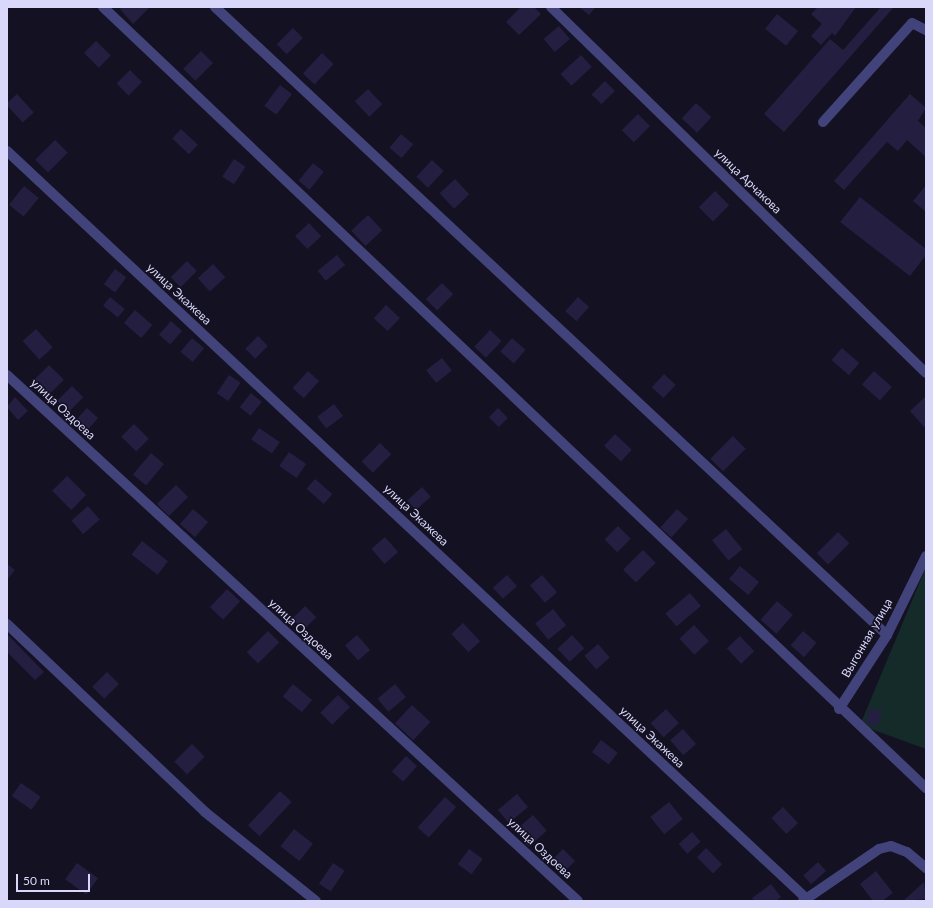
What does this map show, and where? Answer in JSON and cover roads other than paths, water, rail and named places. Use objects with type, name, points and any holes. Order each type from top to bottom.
[{"type":"street","points":[[103,7],[839,709],[926,788]]},
{"type":"street","points":[[215,7],[887,635]]},
{"type":"street","name":"улица Арчакова","points":[[551,7],[926,373]]},
{"type":"street","points":[[823,122],[912,23],[926,30]]},
{"type":"street","name":"улица Экажева","points":[[7,151],[805,900]]},
{"type":"street","name":"улица Оздоева","points":[[7,375],[578,901]]},
{"type":"street","name":"Выгонная улица","points":[[839,709],[887,635],[926,556]]},
{"type":"street","points":[[7,624],[204,812],[316,901]]},
{"type":"street","points":[[805,900],[879,849],[891,846],[922,865]]}]
